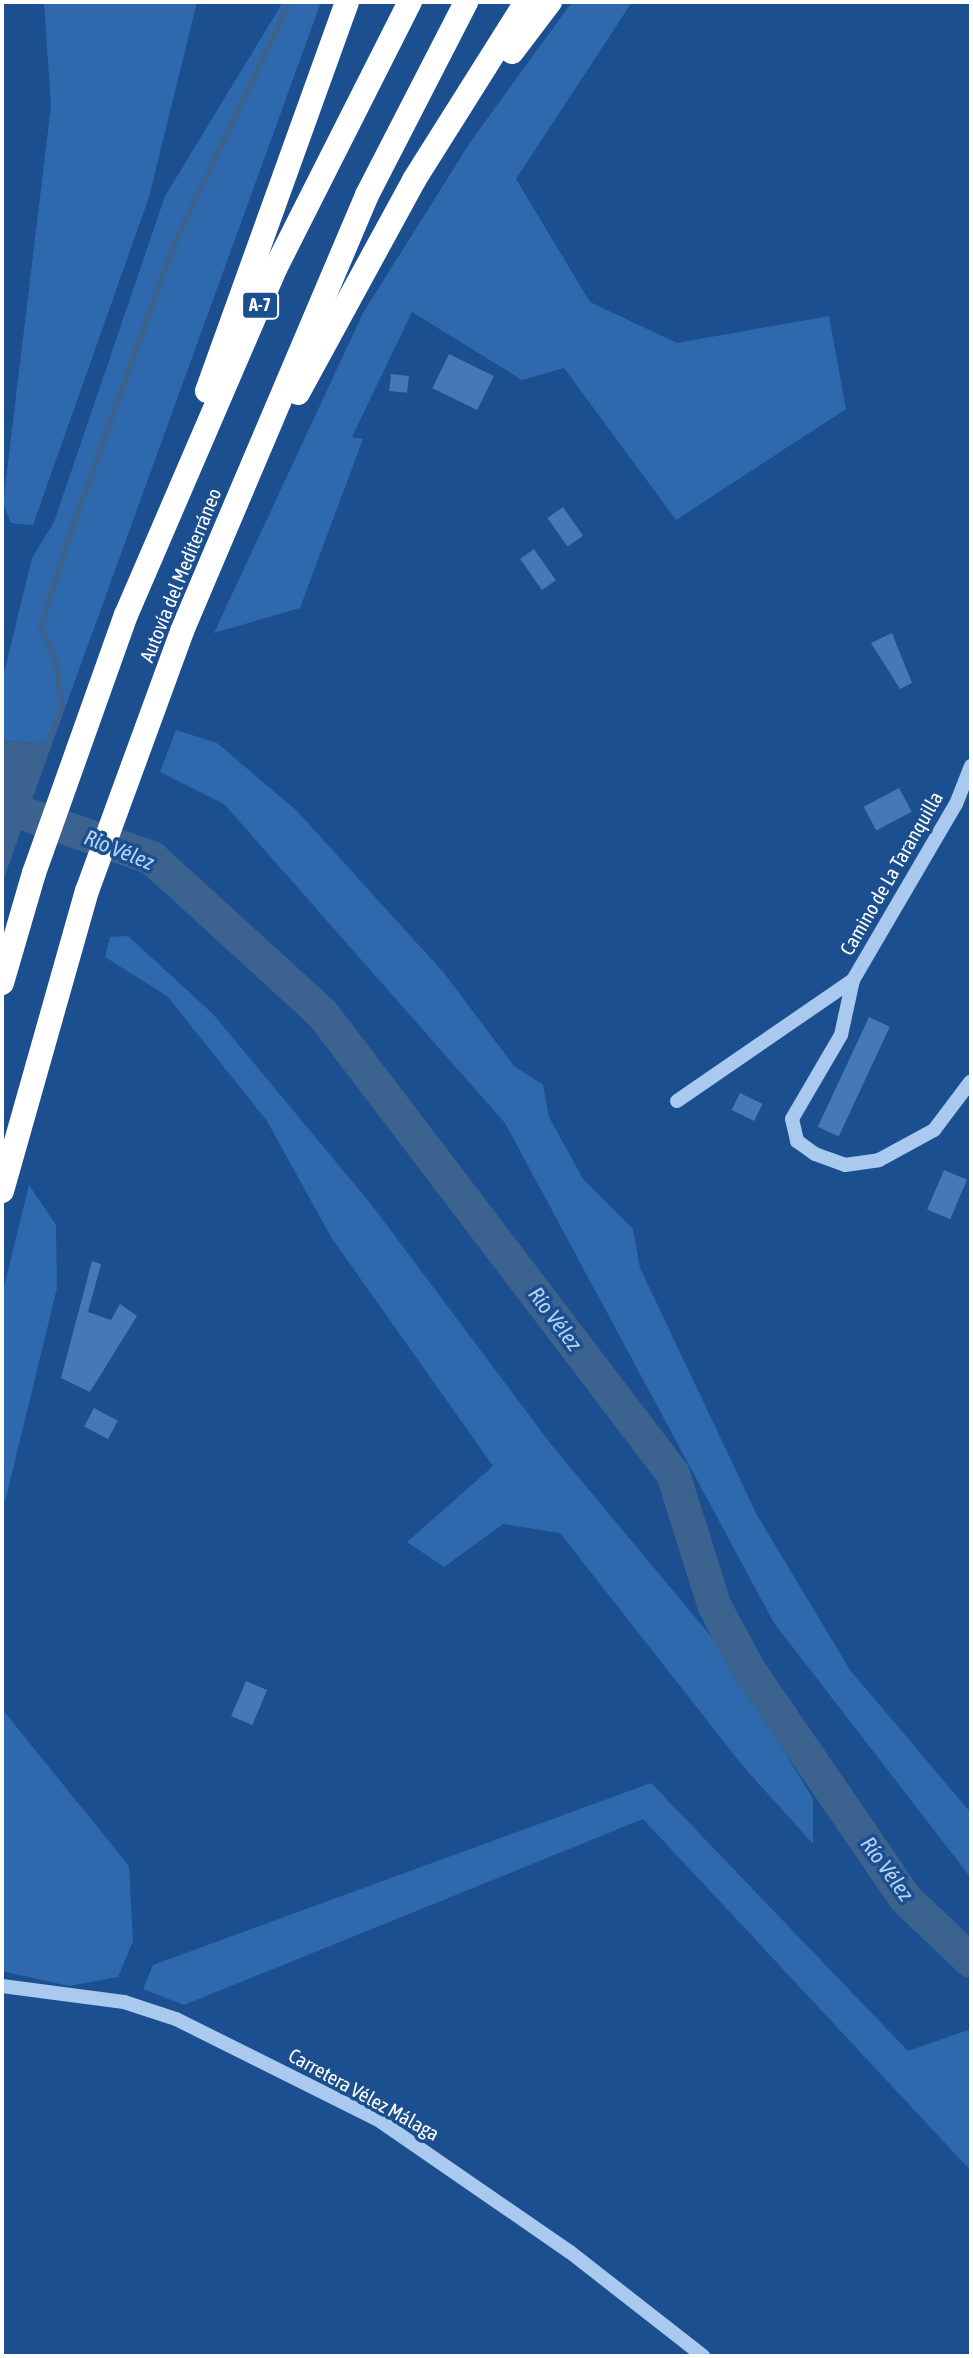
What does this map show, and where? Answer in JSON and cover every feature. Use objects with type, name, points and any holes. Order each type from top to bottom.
[{"type":"highway","points":[[126,615],[347,2]]},
{"type":"highway","name":"Autovía del Mediterráneo","points":[[2,983],[34,873],[126,615],[276,267],[410,2]]},
{"type":"highway","name":"Autovía del Mediterráneo","points":[[2,1191],[87,891],[182,631],[367,195],[466,2]]},
{"type":"highway","points":[[207,569],[354,285],[526,2]]},
{"type":"highway","points":[[446,130],[550,2]]},
{"type":"street","name":"Camino de La Taranquilla","points":[[677,1101],[853,980],[956,804],[971,766]]},
{"type":"street","points":[[853,980],[841,1035],[792,1119],[797,1141],[815,1154],[845,1165],[879,1160],[934,1130],[971,1081]]},
{"type":"street","name":"Carretera Vélez Málaga","points":[[2,1986],[124,2002],[176,2019],[377,2119],[570,2252],[703,2356]]},
{"type":"shaded area","points":[[44,2],[197,2],[149,197],[33,525],[11,523],[3,504],[51,106]]},
{"type":"shaded area","points":[[283,2],[321,2],[52,744],[2,741],[2,681],[32,558],[54,522],[165,196]]},
{"type":"shaded area","points":[[572,2],[632,2],[516,179],[590,302],[677,343],[829,316],[846,409],[676,520],[564,368],[522,380],[412,312],[352,437],[363,439],[300,608],[214,633],[363,313],[471,141]]},
{"type":"shaded area","points":[[176,730],[217,743],[297,811],[444,973],[514,1066],[543,1085],[549,1117],[583,1179],[633,1229],[640,1268],[757,1515],[850,1670],[971,1813],[971,1878],[774,1623],[505,1123],[224,804],[160,772]]},
{"type":"shaded area","points":[[2,741],[52,744],[2,884]]},
{"type":"shaded area","points":[[128,936],[213,1014],[371,1204],[550,1443],[725,1653],[813,1799],[813,1844],[742,1765],[560,1533],[503,1524],[444,1567],[407,1542],[493,1466],[331,1237],[267,1121],[167,996],[105,957],[110,937]]},
{"type":"shaded area","points":[[29,1185],[56,1225],[57,1288],[2,1514],[2,1295]]},
{"type":"shaded area","points":[[2,1709],[129,1866],[133,1941],[118,1977],[69,1986],[2,1971]]},
{"type":"shaded area","points":[[651,1783],[908,2051],[971,2029],[971,2171],[643,1819],[184,2005],[143,1989],[153,1965]]},
{"type":"building","points":[[449,354],[494,376],[477,410],[432,388]]},
{"type":"building","points":[[391,374],[409,376],[407,393],[389,391]]},
{"type":"building","points":[[563,507],[583,536],[568,547],[547,518]]},
{"type":"building","points":[[534,549],[556,580],[542,590],[520,559]]},
{"type":"building","points":[[892,633],[912,683],[900,689],[871,643]]},
{"type":"building","points":[[899,788],[912,812],[876,831],[864,807]]},
{"type":"building","points":[[869,1017],[890,1027],[839,1136],[818,1127]]},
{"type":"building","points":[[740,1093],[762,1104],[754,1121],[732,1110]]},
{"type":"building","points":[[944,1170],[967,1180],[950,1219],[927,1210]]},
{"type":"building","points":[[92,1261],[101,1264],[88,1312],[111,1320],[120,1304],[137,1316],[90,1392],[61,1378]]},
{"type":"building","points":[[94,1408],[118,1421],[108,1439],[84,1427]]},
{"type":"building","points":[[246,1681],[267,1690],[252,1725],[231,1716]]},
{"type":"waterway","points":[[45,751],[62,706],[56,662],[41,626],[73,526],[172,249],[290,2]]},
{"type":"waterway","name":"Río Vélez","points":[[2,806],[152,858],[322,1013],[673,1474],[715,1607],[749,1670],[905,1898],[971,1961]]}]
